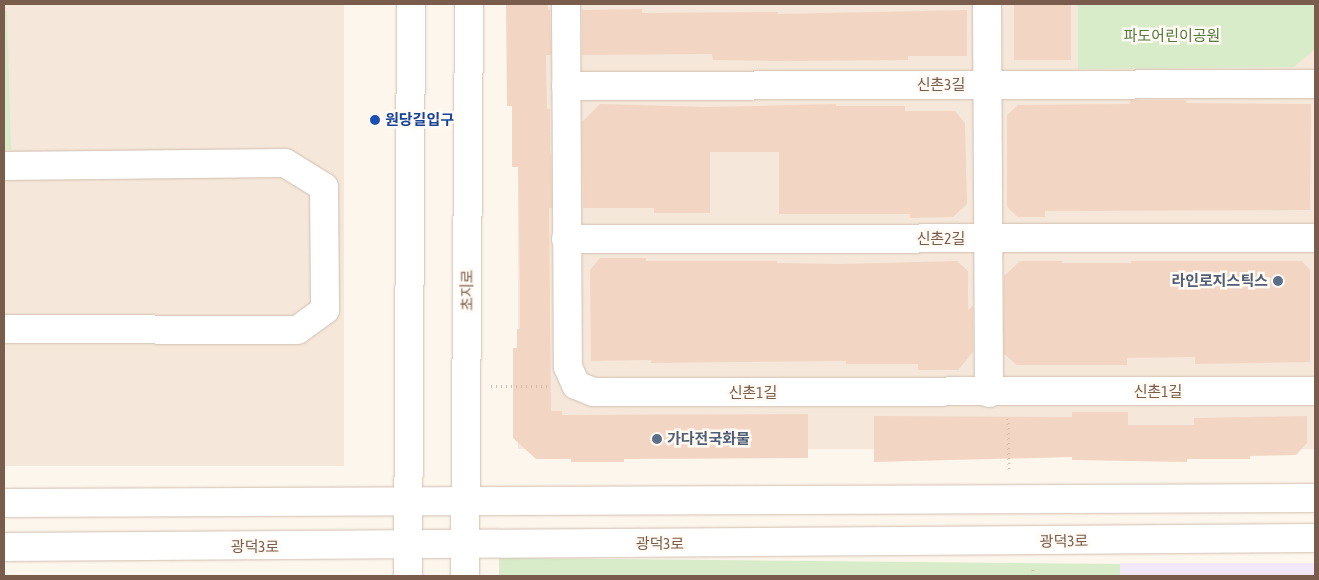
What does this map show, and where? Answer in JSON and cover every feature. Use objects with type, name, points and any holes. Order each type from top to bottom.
[{"type":"street","points":[[408,576],[411,4]]},
{"type":"street","name":"초지로","points":[[465,576],[469,4]]},
{"type":"street","points":[[566,4],[568,367],[576,385]]},
{"type":"street","points":[[987,4],[988,239],[999,393]]},
{"type":"street","name":"신촌3길","points":[[566,86],[1315,84]]},
{"type":"street","points":[[4,166],[285,163],[324,187],[326,310],[297,330],[4,329]]},
{"type":"street","name":"신촌2길","points":[[566,239],[1315,238]]},
{"type":"street","name":"신촌1길","points":[[576,385],[593,392],[999,393],[1315,390]]},
{"type":"street","points":[[4,503],[1315,498]]},
{"type":"street","name":"광덕3로","points":[[4,547],[465,546],[1315,538]]},
{"type":"path","points":[[467,386],[576,385]]},
{"type":"path","points":[[999,393],[1010,499]]},
{"type":"shaded area","points":[[4,4],[344,4],[344,466],[4,466]]},
{"type":"shaded area","points":[[518,4],[1315,4],[1315,449],[518,449]]},
{"type":"shaded area","points":[[1120,563],[1315,563],[1315,576],[1120,576]]},
{"type":"green space","name":"파도어린이공원","points":[[1078,4],[1314,4],[1314,50],[1294,67],[1078,69]]},
{"type":"green space","points":[[4,11],[7,11],[11,150],[4,150]]},
{"type":"green space","points":[[499,558],[1120,564],[1120,576],[499,576]]},
{"type":"building","points":[[506,4],[548,4],[548,10],[550,10],[551,55],[546,55],[547,109],[550,109],[552,208],[549,208],[551,411],[562,411],[562,415],[808,414],[808,458],[624,459],[624,462],[571,462],[571,459],[536,459],[513,438],[513,348],[517,348],[517,329],[520,329],[520,289],[518,167],[512,167],[512,106],[507,106]]},
{"type":"building","points":[[1014,4],[1071,4],[1071,60],[1014,60]]},
{"type":"building","points":[[642,9],[642,13],[778,12],[778,14],[967,10],[967,56],[908,56],[908,60],[782,61],[713,60],[712,54],[582,55],[582,10]]},
{"type":"building","points":[[1130,100],[1186,100],[1186,103],[1311,104],[1310,210],[1045,211],[1045,217],[1018,217],[1007,207],[1007,115],[1018,105],[1130,104]]},
{"type":"building","points":[[600,104],[706,107],[836,104],[836,106],[905,106],[905,111],[955,111],[965,123],[967,204],[953,217],[910,218],[910,214],[779,214],[779,152],[710,152],[710,213],[654,213],[654,208],[583,208],[582,122]]},
{"type":"building","points":[[600,258],[646,258],[646,261],[777,261],[777,263],[841,264],[957,261],[968,271],[968,310],[973,306],[973,352],[958,370],[918,370],[918,364],[846,364],[846,361],[651,363],[651,360],[591,361],[590,270]]},
{"type":"building","points":[[1020,261],[1131,263],[1131,261],[1302,261],[1310,270],[1310,362],[1195,364],[1195,357],[1127,358],[1127,365],[1017,365],[1004,354],[1004,276]]},
{"type":"building","points":[[1072,412],[1128,412],[1128,425],[1194,425],[1194,418],[1307,416],[1307,443],[1296,455],[1250,456],[1250,459],[1187,459],[1187,462],[1072,460],[1072,457],[874,462],[874,416],[1072,417]]},
{"type":"place","name":"원당길입구","points":[[375,120]]},
{"type":"place","name":"라인로지스틱스","points":[[1278,281]]},
{"type":"place","name":"가다전국화물","points":[[657,439]]}]
